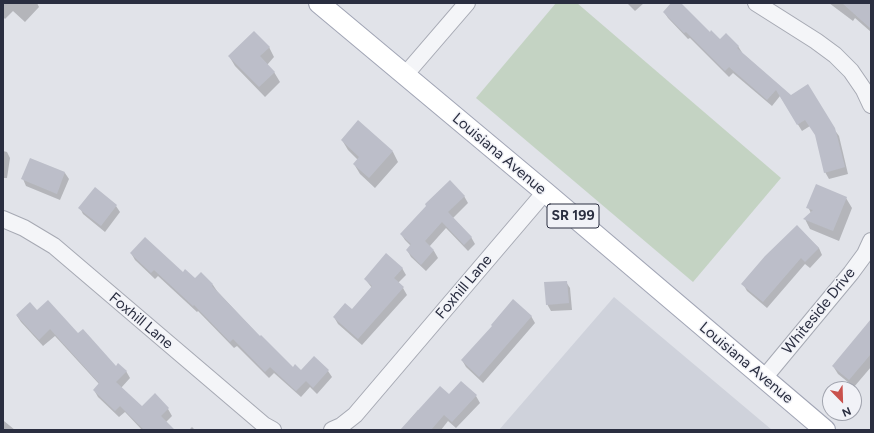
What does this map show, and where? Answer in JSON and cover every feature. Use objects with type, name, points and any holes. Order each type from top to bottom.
[{"type":"main road","name":"Louisiana Avenue","points":[[320,3],[825,430]]},
{"type":"street","points":[[405,75],[466,3]]},
{"type":"street","points":[[756,3],[816,41],[834,55],[851,71],[864,90],[871,105]]},
{"type":"street","name":"Foxhill Lane","points":[[332,430],[341,426],[355,415],[545,192]]},
{"type":"street","name":"Foxhill Lane","points":[[3,219],[24,228],[54,246],[258,420],[273,430]]},
{"type":"street","name":"Whiteside Drive","points":[[764,378],[851,273],[871,241]]},
{"type":"shaded area","points":[[614,297],[772,430],[499,430]]},
{"type":"green space","points":[[556,3],[577,3],[781,178],[693,282],[476,98]]},
{"type":"building","points":[[671,3],[681,3],[710,32],[711,30],[720,39],[726,33],[739,46],[737,48],[791,95],[808,84],[835,128],[845,167],[824,173],[815,135],[805,120],[797,125],[776,90],[767,100],[729,67],[725,71],[686,32],[684,33],[663,12]]},
{"type":"building","points":[[842,3],[871,3],[871,29]]},
{"type":"building","points":[[254,31],[270,47],[260,56],[275,72],[259,87],[228,56]]},
{"type":"building","points":[[358,120],[393,151],[369,178],[353,164],[359,157],[341,140]]},
{"type":"building","points":[[30,158],[65,172],[57,194],[21,179]]},
{"type":"building","points":[[450,180],[465,196],[448,212],[472,237],[464,245],[442,222],[425,241],[434,250],[421,265],[406,250],[411,244],[400,234],[426,206],[425,204]]},
{"type":"building","points":[[816,184],[847,197],[833,231],[803,219],[813,210],[806,208]]},
{"type":"building","points":[[95,187],[117,205],[101,226],[78,208]]},
{"type":"building","points":[[797,225],[819,248],[805,262],[801,258],[763,302],[741,284],[765,256]]},
{"type":"building","points":[[145,237],[183,272],[185,269],[195,278],[201,272],[213,284],[212,286],[260,336],[261,335],[293,367],[295,364],[301,370],[314,356],[329,370],[313,388],[306,381],[296,391],[270,367],[265,372],[233,339],[230,342],[194,305],[193,306],[154,270],[151,273],[130,253]]},
{"type":"building","points":[[386,253],[403,268],[394,278],[404,287],[358,339],[333,317],[345,303],[352,309],[372,286],[364,279]]},
{"type":"building","points":[[567,281],[569,303],[546,305],[544,282]]},
{"type":"building","points":[[513,299],[532,316],[479,377],[461,360],[492,326],[491,325]]},
{"type":"building","points":[[48,300],[78,333],[83,329],[116,366],[118,363],[127,371],[116,382],[142,406],[155,393],[169,408],[161,416],[175,430],[144,430],[120,406],[115,411],[93,390],[99,383],[50,329],[39,340],[16,315],[30,302],[37,310]]},
{"type":"building","points":[[871,319],[871,354],[849,380],[832,366]]},
{"type":"building","points":[[461,381],[477,395],[452,422],[444,415],[431,430],[400,430],[440,386],[449,394]]}]
